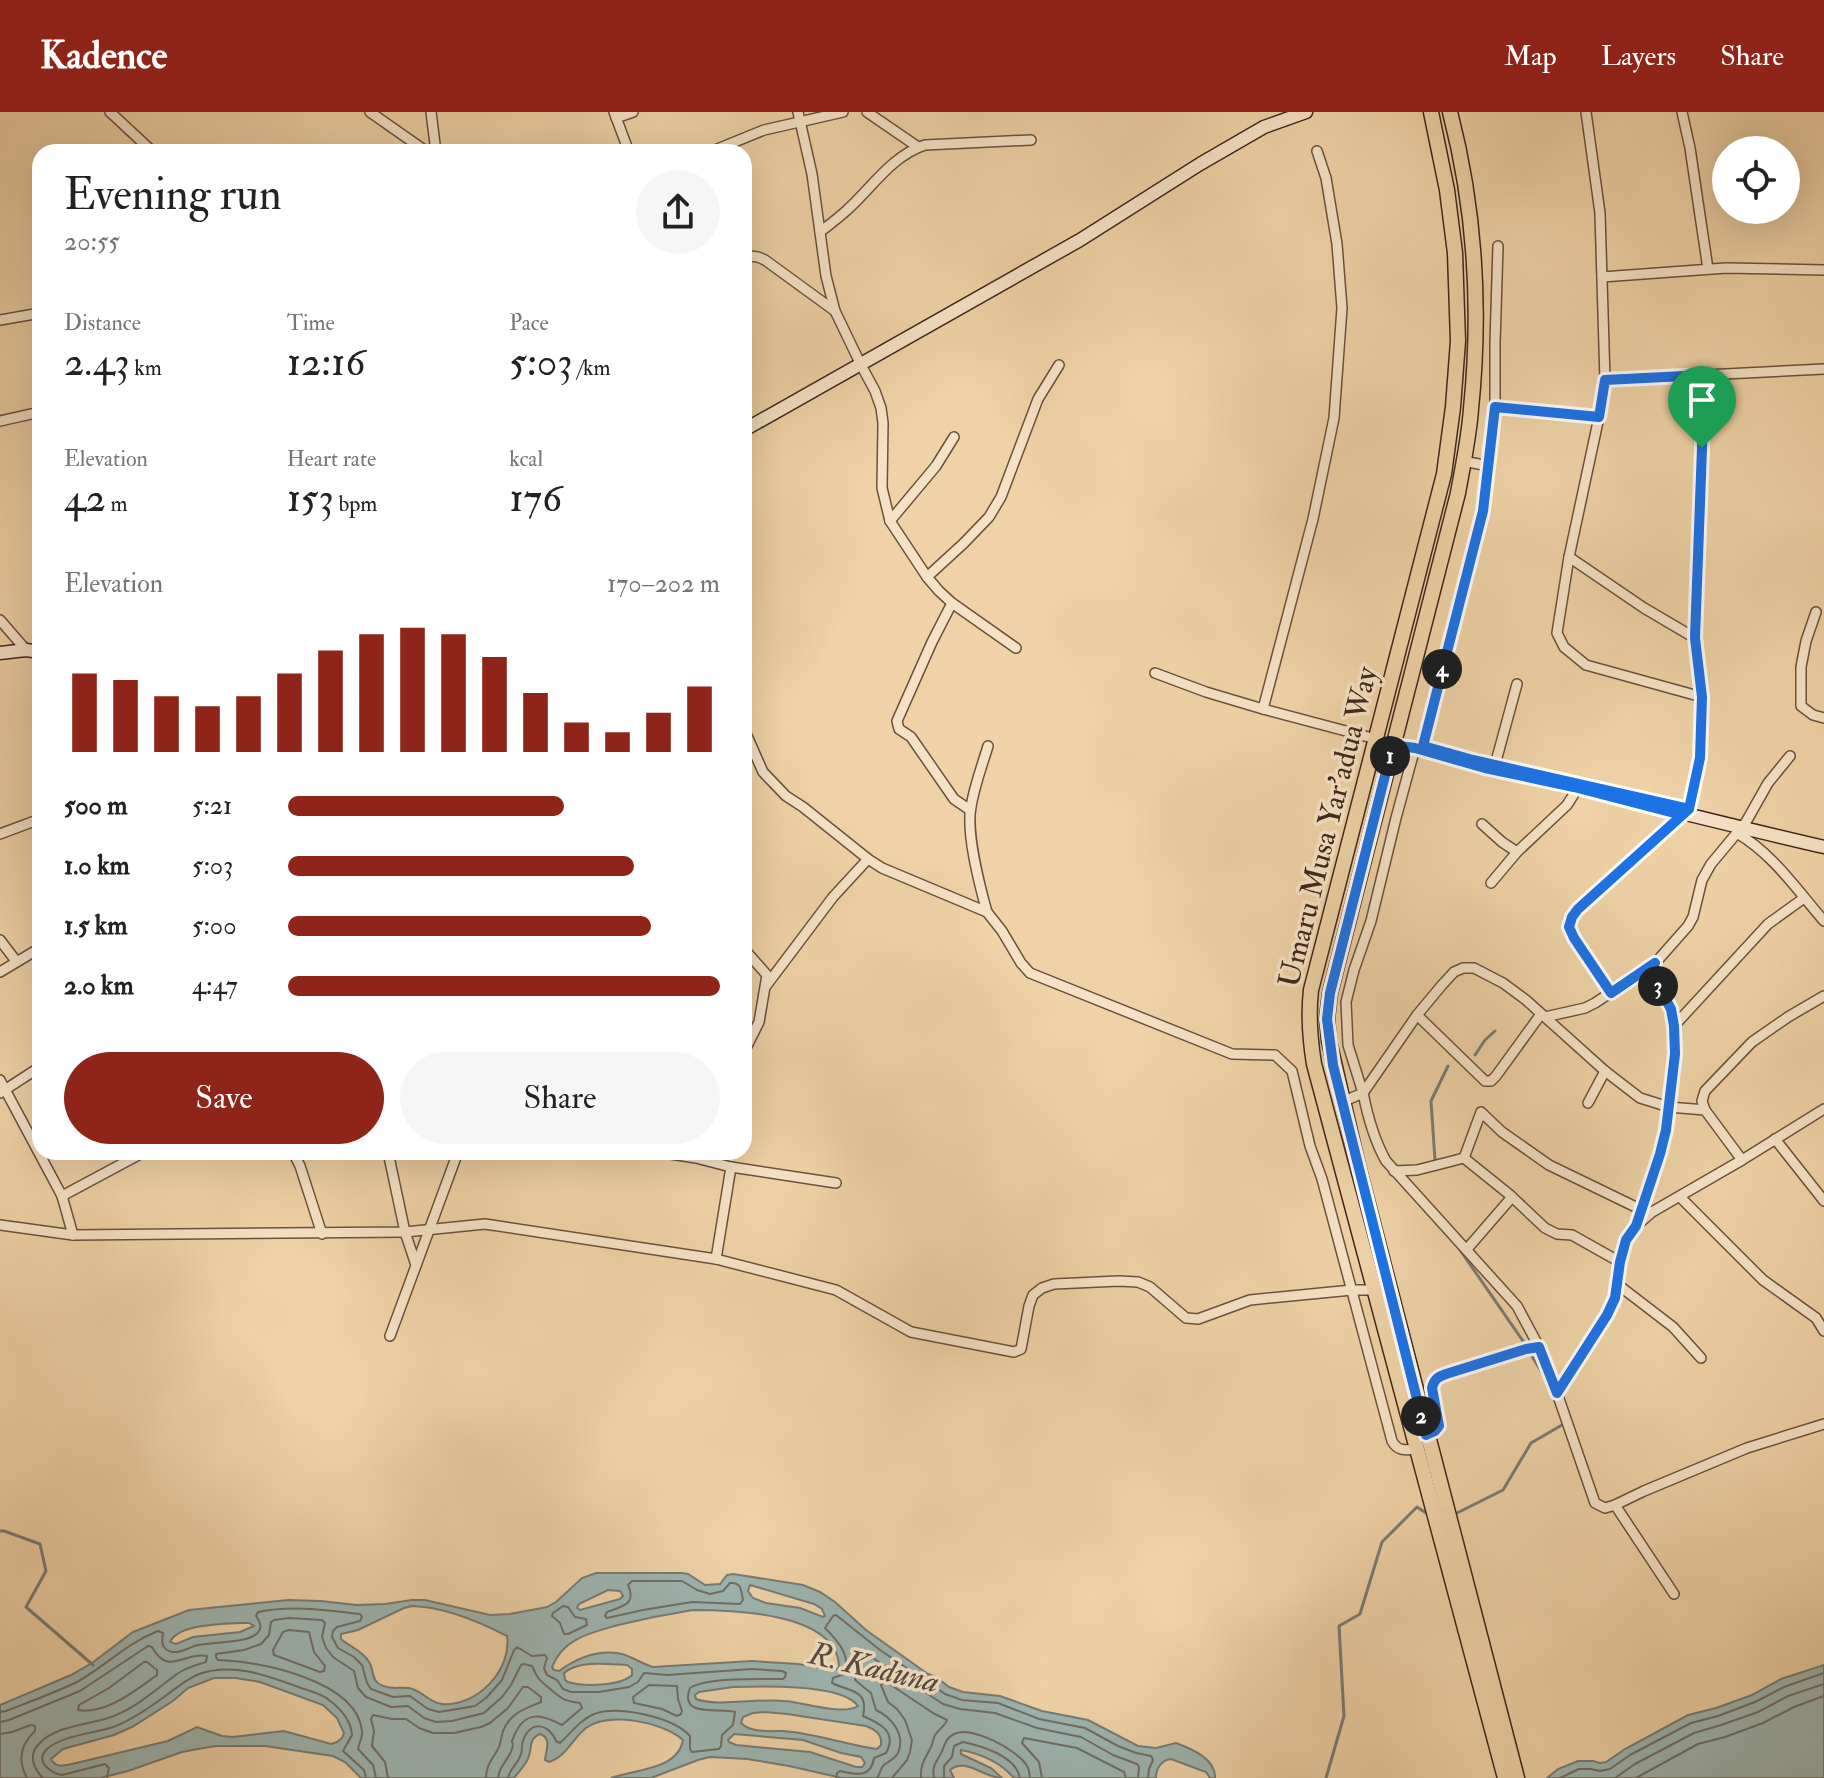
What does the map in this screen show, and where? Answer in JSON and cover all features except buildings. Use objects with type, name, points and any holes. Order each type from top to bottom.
[{"type":"main road","points":[[752,426],[1080,240],[1264,127],[1306,112]]},
{"type":"main road","name":"Umaru Musa Yar'adua Way","points":[[1431,112],[1447,190],[1455,253],[1458,341],[1453,407],[1444,474],[1319,955],[1308,1013],[1309,1037],[1418,1449],[1502,1745],[1517,1778]]},
{"type":"main road","name":"Umaru Musa Yar'adua Way","points":[[1450,112],[1468,199],[1476,308],[1471,410],[1458,493],[1330,993],[1327,1019],[1342,1102],[1502,1745],[1505,1778]]},
{"type":"main road","points":[[0,653],[32,651]]},
{"type":"main road","points":[[1394,741],[1400,746],[1419,747],[1495,765],[1824,847]]},
{"type":"main road","points":[[1419,747],[1485,768],[1685,812]]},
{"type":"main road","points":[[1741,828],[1824,841]]},
{"type":"street","points":[[110,112],[144,144]]},
{"type":"street","points":[[370,112],[416,144]]},
{"type":"street","points":[[431,112],[435,144]]},
{"type":"street","points":[[626,144],[615,115],[633,112]]},
{"type":"street","points":[[730,144],[799,117],[843,112]]},
{"type":"street","points":[[1586,112],[1600,213],[1605,380],[1557,633],[1564,647],[1586,665],[1702,697]]},
{"type":"street","points":[[1682,112],[1708,269]]},
{"type":"street","points":[[870,113],[918,147]]},
{"type":"street","points":[[799,117],[812,174],[826,276],[835,311],[881,408],[882,488],[890,521],[927,577],[952,603],[1016,648]]},
{"type":"street","points":[[820,232],[846,211],[901,156],[918,147],[1031,140]]},
{"type":"street","points":[[1263,709],[1313,519],[1334,418],[1342,308],[1337,244],[1326,178],[1317,151]]},
{"type":"street","points":[[1498,246],[1495,407],[1483,511],[1346,1002],[1348,1045],[1368,1120],[1378,1147],[1394,1171],[1517,1306],[1539,1347],[1595,1503],[1605,1508],[1615,1505],[1747,1448],[1824,1424]]},
{"type":"street","points":[[752,256],[765,260],[835,311]]},
{"type":"street","points":[[1602,277],[1708,269],[1824,270]]},
{"type":"street","points":[[0,320],[32,314]]},
{"type":"street","points":[[927,577],[989,517],[1001,497],[1038,399],[1059,365]]},
{"type":"street","points":[[1605,380],[1824,369]]},
{"type":"street","points":[[1611,993],[1574,938],[1570,923],[1578,909],[1685,812],[1700,758],[1702,697],[1695,638],[1704,375]]},
{"type":"street","points":[[1495,407],[1599,417]]},
{"type":"street","points":[[0,421],[32,414]]},
{"type":"street","points":[[890,521],[936,466],[954,437]]},
{"type":"street","points":[[1463,461],[1489,466]]},
{"type":"street","points":[[1569,557],[1695,638]]},
{"type":"street","points":[[952,603],[897,721],[899,729],[911,737],[954,799],[970,810]]},
{"type":"street","points":[[1816,612],[1801,667],[1801,706],[1813,715],[1824,718]]},
{"type":"street","points":[[0,620],[26,650]]},
{"type":"street","points":[[1155,673],[1206,692],[1376,739]]},
{"type":"street","points":[[1495,765],[1517,684]]},
{"type":"street","points":[[987,912],[979,883],[970,810],[988,746]]},
{"type":"street","points":[[752,750],[772,783],[868,859],[888,871],[987,912],[1021,963],[1034,974],[1232,1054],[1275,1055],[1292,1071],[1392,1441],[1401,1450],[1418,1449]]},
{"type":"street","points":[[1636,1226],[1660,1154],[1675,1054],[1671,1009],[1650,969],[1688,926],[1702,880],[1711,864],[1741,828],[1768,783],[1790,756]]},
{"type":"street","points":[[1491,883],[1517,852],[1567,805],[1574,794],[1574,787]]},
{"type":"street","points":[[0,834],[32,822]]},
{"type":"street","points":[[1482,824],[1517,852]]},
{"type":"street","points":[[1741,828],[1824,921]]},
{"type":"street","points":[[766,986],[833,897],[868,859]]},
{"type":"street","points":[[1674,1026],[1768,924],[1804,898]]},
{"type":"street","points":[[0,940],[16,961]]},
{"type":"street","points":[[0,972],[32,952]]},
{"type":"street","points":[[752,958],[767,975],[759,1022],[752,1036]]},
{"type":"street","points":[[1417,1015],[1485,1081],[1491,1081],[1543,1016],[1585,1008],[1655,963]]},
{"type":"street","points":[[1342,1102],[1363,1093],[1417,1015],[1454,972],[1474,968],[1503,983],[1640,1098],[1669,1107],[1705,1110]]},
{"type":"street","points":[[1742,1160],[1705,1110],[1702,1101],[1705,1091],[1752,1042],[1824,996]]},
{"type":"street","points":[[32,1071],[2,1088],[32,1142]]},
{"type":"street","points":[[1588,1103],[1605,1071]]},
{"type":"street","points":[[1557,1393],[1607,1315],[1615,1298],[1626,1240],[1636,1226],[1652,1212],[1824,1109]]},
{"type":"street","points":[[1464,1158],[1481,1112],[1502,1132],[1549,1165],[1640,1211],[1652,1212]]},
{"type":"street","points":[[1775,1139],[1824,1201]]},
{"type":"street","points":[[1394,1171],[1417,1170],[1464,1158]]},
{"type":"street","points":[[1464,1158],[1545,1228],[1557,1234],[1572,1235],[1620,1262]]},
{"type":"street","points":[[42,1160],[62,1196],[73,1235]]},
{"type":"street","points":[[62,1196],[129,1160]]},
{"type":"street","points":[[297,1160],[322,1234]]},
{"type":"street","points":[[390,1160],[405,1232],[416,1265]]},
{"type":"street","points":[[390,1336],[455,1160]]},
{"type":"street","points":[[704,1160],[836,1183]]},
{"type":"street","points":[[716,1259],[731,1167]]},
{"type":"street","points":[[1467,1249],[1512,1197]]},
{"type":"street","points":[[1680,1197],[1763,1280],[1816,1318],[1824,1331]]},
{"type":"street","points":[[0,1225],[73,1235],[405,1232],[485,1224],[716,1259],[836,1290],[911,1332],[1014,1352],[1021,1349],[1023,1343],[1033,1295],[1054,1284],[1138,1282],[1150,1287],[1186,1318],[1198,1319],[1250,1300],[1374,1290]]},
{"type":"street","points":[[1617,1284],[1673,1327],[1701,1358]]},
{"type":"street","points":[[1426,1435],[1439,1426],[1432,1388],[1437,1378],[1539,1347]]},
{"type":"street","points":[[1615,1505],[1674,1594]]},
{"type":"water","name":"R. Kaduna","points":[[596,1573],[682,1573],[705,1585],[720,1584],[727,1575],[733,1574],[803,1585],[835,1602],[866,1630],[949,1687],[963,1692],[1000,1696],[1042,1711],[1088,1720],[1138,1746],[1156,1748],[1176,1743],[1207,1760],[1212,1765],[1215,1778],[1171,1759],[1160,1766],[1156,1778],[1014,1778],[990,1760],[961,1750],[961,1754],[991,1768],[1002,1778],[962,1766],[950,1770],[954,1778],[842,1778],[747,1759],[710,1757],[651,1778],[611,1778],[664,1763],[679,1750],[683,1740],[649,1724],[608,1720],[586,1728],[560,1756],[549,1762],[545,1760],[546,1738],[540,1734],[536,1736],[525,1765],[514,1778],[361,1778],[345,1762],[333,1756],[265,1746],[216,1746],[182,1752],[100,1778],[0,1778],[0,1705],[71,1675],[133,1632],[189,1610],[288,1600],[356,1605],[425,1600],[490,1615],[510,1614],[547,1607],[582,1578]],"holes":[[[750,1585],[814,1604],[822,1609],[825,1616],[753,1598],[748,1591]],[[608,1590],[620,1591],[623,1596],[580,1610],[577,1608],[579,1604]],[[424,1607],[461,1616],[507,1636],[507,1649],[504,1661],[490,1684],[468,1699],[442,1704],[414,1689],[390,1688],[379,1684],[366,1658],[341,1639],[341,1634],[358,1630],[404,1608]],[[693,1610],[732,1611],[780,1618],[803,1625],[822,1635],[834,1649],[839,1668],[832,1670],[752,1661],[653,1667],[622,1654],[605,1653],[573,1662],[559,1671],[552,1667],[563,1649],[579,1638],[618,1625]],[[249,1623],[254,1626],[240,1632],[193,1637],[176,1644],[170,1642],[191,1628]],[[594,1664],[627,1665],[632,1669],[632,1675],[627,1679],[592,1685],[565,1680],[564,1673],[570,1669]],[[214,1678],[260,1682],[323,1705],[337,1718],[344,1733],[342,1738],[331,1744],[284,1731],[233,1737],[197,1727],[168,1741],[69,1765],[57,1765],[51,1759],[63,1749],[132,1727],[188,1688]],[[733,1687],[800,1688],[836,1693],[858,1706],[843,1710],[774,1700],[715,1702],[696,1699],[695,1695]],[[764,1712],[866,1726],[878,1733],[881,1745],[877,1749],[795,1732],[755,1730],[741,1723],[743,1717]],[[734,1734],[803,1740],[861,1757],[865,1763],[862,1767],[856,1767],[810,1752],[736,1745],[728,1740]]]},
{"type":"water","points":[[1824,1665],[1824,1778],[1547,1778],[1558,1769],[1578,1761],[1606,1762],[1688,1715],[1752,1695],[1781,1679]]},
{"type":"waterway","points":[[1475,1055],[1495,1031]]},
{"type":"waterway","points":[[1435,1160],[1431,1101],[1448,1066]]},
{"type":"waterway","points":[[1458,1247],[1525,1344]]},
{"type":"waterway","points":[[1530,1353],[1549,1384]]},
{"type":"waterway","points":[[1455,1514],[1503,1490],[1531,1443],[1562,1425]]},
{"type":"waterway","points":[[1326,1778],[1344,1716],[1339,1626],[1360,1614],[1382,1542],[1417,1507],[1429,1515]]},
{"type":"waterway","points":[[0,1531],[40,1544],[46,1571],[26,1607],[93,1665]]},
{"type":"route","points":[[1702,448],[1695,638],[1702,697],[1700,758],[1689,809],[1682,815],[1415,748],[1392,748],[1330,993],[1327,1019],[1333,1065],[1426,1435],[1439,1426],[1433,1382],[1446,1374],[1539,1347],[1557,1393],[1615,1298],[1626,1240],[1636,1226],[1666,1130],[1675,1054],[1671,1009],[1650,969],[1655,963],[1611,993],[1569,927],[1578,909],[1689,809],[1423,746],[1483,511],[1495,407],[1599,417],[1605,380],[1704,375],[1702,448]]}]
